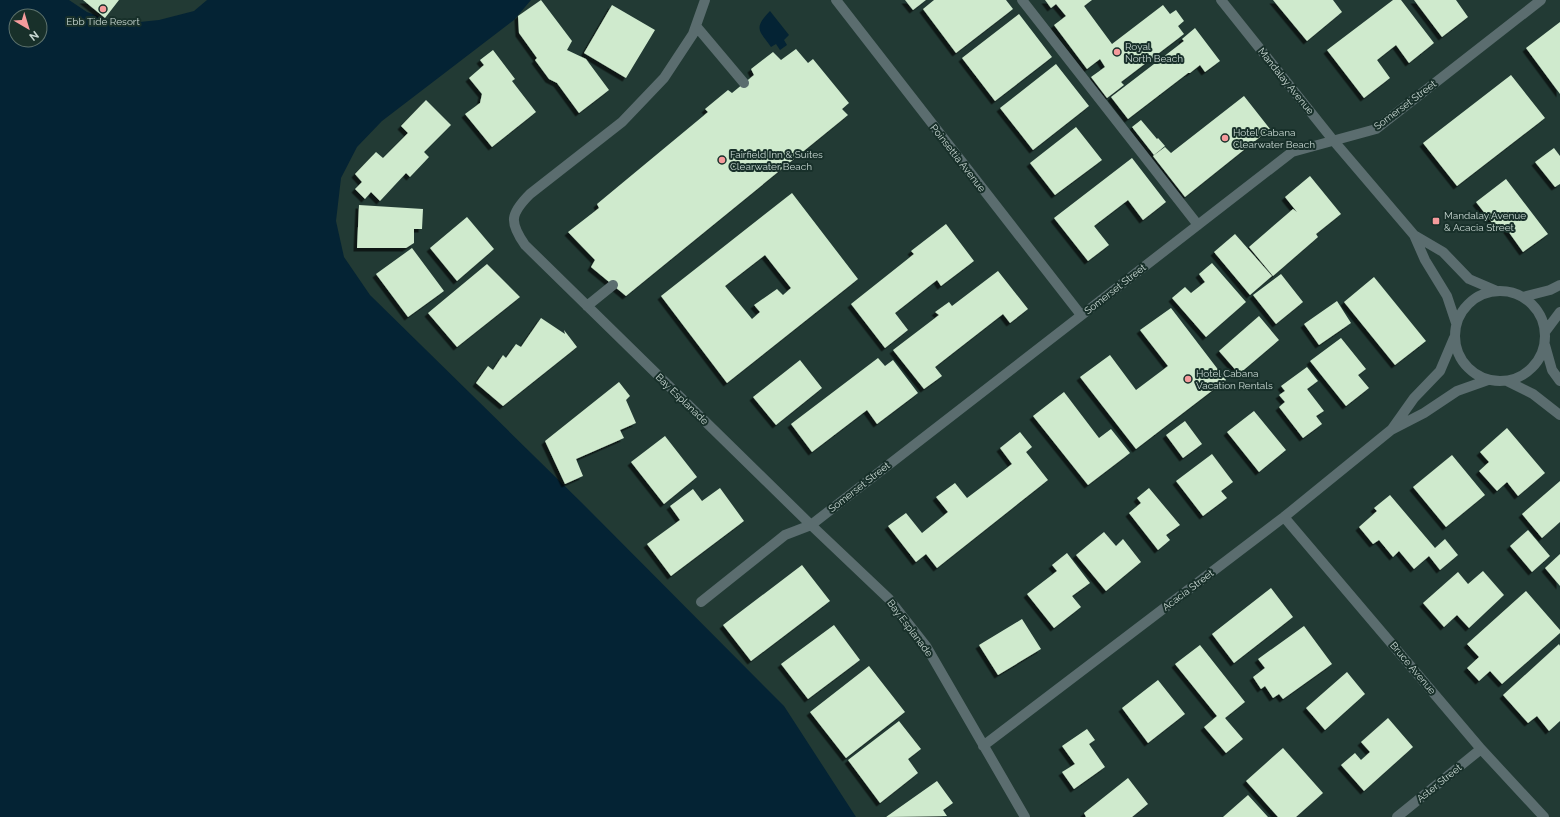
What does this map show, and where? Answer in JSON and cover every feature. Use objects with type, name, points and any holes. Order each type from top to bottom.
[{"type":"street","name":"Bay Esplanade","points":[[705,0],[693,34],[664,78],[622,122],[530,194],[517,208],[514,219],[516,232],[525,246],[889,600],[926,646],[1024,817]]},
{"type":"street","name":"Poinsettia Avenue","points":[[836,0],[1081,315]]},
{"type":"street","points":[[1022,0],[1198,225]]},
{"type":"street","name":"Mandalay Avenue","points":[[1221,0],[1333,140],[1414,235],[1425,260],[1447,296],[1456,323]]},
{"type":"street","name":"Somerset Street","points":[[701,602],[786,535],[811,525],[1292,152],[1376,129],[1541,0]]},
{"type":"street","points":[[696,26],[744,83]]},
{"type":"street","name":"Mandalay Avenue","points":[[1414,235],[1443,252],[1469,279],[1497,291]]},
{"type":"street","points":[[587,306],[613,285]]},
{"type":"street","points":[[1523,297],[1550,290],[1560,285]]},
{"type":"street","points":[[1545,345],[1540,358],[1532,369],[1520,377],[1506,381],[1488,380],[1477,376],[1468,369],[1461,360],[1456,350],[1454,338],[1456,323],[1462,310],[1472,300],[1484,294],[1497,291],[1511,292],[1523,297],[1534,306],[1542,318],[1545,332],[1545,345],[1552,370],[1560,381]]},
{"type":"street","points":[[1545,332],[1560,312]]},
{"type":"street","name":"Acacia Street","points":[[1391,430],[1414,398],[1440,371],[1454,338]]},
{"type":"street","name":"Acacia Street","points":[[983,746],[1284,517],[1391,430],[1424,413],[1457,391],[1488,380]]},
{"type":"street","points":[[1506,381],[1533,394],[1560,415]]},
{"type":"street","name":"Bruce Avenue","points":[[1284,517],[1481,749],[1544,817]]},
{"type":"street","name":"Aster Street","points":[[1397,817],[1481,749]]},
{"type":"water","points":[[0,0],[69,0],[87,12],[120,24],[159,20],[194,11],[207,0],[531,0],[514,20],[382,121],[357,147],[341,178],[336,221],[344,257],[370,295],[583,504],[784,706],[856,817],[0,817]]},
{"type":"water","points":[[770,11],[789,35],[784,40],[787,45],[780,50],[776,44],[771,47],[761,33],[761,22]]},
{"type":"building","name":"Ebb Tide Resort","points":[[83,0],[119,0],[105,18]]},
{"type":"building","points":[[541,0],[572,41],[567,50],[586,59],[609,90],[579,113],[557,83],[549,79],[535,60],[537,58],[519,33],[518,16]]},
{"type":"building","points":[[905,0],[926,0],[913,10]]},
{"type":"building","points":[[934,0],[1006,0],[1013,9],[956,53],[923,9]]},
{"type":"building","name":"Royal North Beach","points":[[1045,0],[1092,0],[1084,6],[1112,44],[1163,5],[1170,14],[1176,10],[1184,21],[1178,26],[1184,34],[1121,82],[1124,85],[1107,98],[1091,77],[1105,67],[1100,59],[1087,69],[1054,25],[1066,16],[1056,4],[1051,8]]},
{"type":"building","points":[[1273,0],[1333,0],[1342,12],[1307,41]]},
{"type":"building","points":[[1393,0],[1401,0],[1434,43],[1409,63],[1396,45],[1377,60],[1390,78],[1364,98],[1327,50]]},
{"type":"building","points":[[1414,0],[1456,0],[1468,17],[1442,37]]},
{"type":"building","points":[[612,5],[655,30],[626,78],[584,53]]},
{"type":"building","points":[[1019,14],[1052,57],[995,101],[962,58]]},
{"type":"building","points":[[1560,22],[1560,94],[1526,48]]},
{"type":"building","points":[[1195,28],[1220,61],[1205,72],[1200,65],[1128,119],[1111,97],[1184,41],[1182,39]]},
{"type":"building","name":"Fairfield Inn & Suites Clearwater Beach","points":[[796,49],[808,63],[813,59],[849,103],[842,109],[848,115],[626,296],[591,267],[595,260],[568,232],[599,208],[597,204],[708,112],[705,109],[728,90],[732,93],[754,75],[751,69],[773,52],[781,60]]},
{"type":"building","points":[[493,50],[515,79],[512,81],[536,112],[492,147],[465,114],[480,103],[482,94],[469,78],[484,65],[480,60]]},
{"type":"building","points":[[1056,64],[1089,106],[1033,150],[1000,108]]},
{"type":"building","points":[[1511,75],[1545,118],[1457,186],[1423,143]]},
{"type":"building","name":"Hotel Cabana Clearwater Beach","points":[[1244,96],[1270,129],[1185,197],[1153,156],[1165,147],[1171,153]]},
{"type":"building","points":[[426,100],[451,125],[424,152],[429,157],[410,177],[406,173],[380,201],[371,192],[365,199],[355,189],[362,182],[355,174],[376,152],[383,158],[408,133],[401,126]]},
{"type":"building","points":[[1141,120],[1165,146],[1154,155],[1132,127]]},
{"type":"building","points":[[1076,127],[1102,160],[1055,195],[1030,163]]},
{"type":"building","points":[[1554,148],[1560,156],[1560,184],[1555,187],[1535,162]]},
{"type":"building","points":[[1132,158],[1166,202],[1143,220],[1128,200],[1094,226],[1109,245],[1088,261],[1054,218]]},
{"type":"building","points":[[1310,176],[1341,214],[1316,234],[1318,237],[1273,276],[1249,247],[1293,209],[1297,212],[1285,197]]},
{"type":"building","points":[[1506,179],[1548,234],[1523,252],[1503,224],[1497,229],[1476,202]]},
{"type":"building","points":[[792,193],[858,279],[727,383],[661,296]],"holes":[[[765,255],[791,288],[783,295],[777,289],[754,305],[760,312],[752,319],[725,286]]]},
{"type":"building","points":[[359,205],[423,209],[422,229],[414,229],[414,243],[406,248],[357,248]]},
{"type":"building","points":[[467,217],[494,249],[457,281],[430,248]]},
{"type":"building","points":[[946,224],[974,261],[941,286],[937,280],[895,313],[908,330],[885,348],[851,304],[914,254],[911,251]]},
{"type":"building","points":[[1235,234],[1272,276],[1250,295],[1214,252]]},
{"type":"building","points":[[412,248],[444,291],[408,317],[376,274]]},
{"type":"building","points":[[1212,263],[1246,302],[1206,337],[1172,298],[1185,287],[1191,293],[1205,282],[1199,274]]},
{"type":"building","points":[[487,264],[520,297],[457,347],[428,313]]},
{"type":"building","points":[[998,271],[1028,309],[1010,323],[1003,314],[935,367],[942,376],[924,389],[893,350],[939,315],[935,312],[949,302],[952,306]]},
{"type":"building","points":[[1281,274],[1303,302],[1276,324],[1253,295]]},
{"type":"building","points":[[1374,277],[1426,341],[1395,365],[1344,302]]},
{"type":"building","points":[[1337,301],[1351,323],[1319,345],[1304,324]]},
{"type":"building","name":"Hotel Cabana Vacation Rentals","points":[[1171,308],[1226,380],[1136,449],[1080,377],[1110,355],[1136,390],[1168,366],[1140,330]]},
{"type":"building","points":[[1259,316],[1279,340],[1239,374],[1219,351]]},
{"type":"building","points":[[541,318],[565,334],[564,330],[577,347],[503,406],[476,383],[488,366],[493,370],[503,355],[506,358],[516,344],[521,347]]},
{"type":"building","points":[[1341,338],[1366,369],[1358,375],[1369,388],[1346,406],[1310,361]]},
{"type":"building","points":[[878,358],[885,366],[893,360],[918,393],[877,424],[867,410],[812,452],[791,424]]},
{"type":"building","points":[[800,360],[822,388],[776,425],[753,397]]},
{"type":"building","points":[[1307,367],[1318,381],[1307,389],[1324,411],[1316,416],[1322,424],[1303,438],[1279,407],[1285,402],[1279,395],[1285,391],[1281,386]]},
{"type":"building","points":[[619,382],[630,396],[626,400],[636,423],[620,430],[624,438],[576,459],[583,476],[565,484],[545,441]]},
{"type":"building","points":[[1064,392],[1099,438],[1111,429],[1130,453],[1088,485],[1033,416]]},
{"type":"building","points":[[1254,411],[1286,450],[1259,472],[1227,432]]},
{"type":"building","points":[[1185,421],[1202,444],[1183,458],[1166,435]]},
{"type":"building","points":[[1507,428],[1545,473],[1518,496],[1507,482],[1497,491],[1479,471],[1489,462],[1480,452]]},
{"type":"building","points":[[1020,432],[1032,447],[1026,452],[1048,480],[937,568],[926,554],[916,562],[888,526],[906,513],[922,533],[948,512],[936,497],[955,483],[967,498],[1012,464],[1000,448]]},
{"type":"building","points":[[665,436],[697,477],[664,504],[631,462]]},
{"type":"building","points":[[1212,454],[1233,482],[1221,491],[1227,498],[1203,516],[1176,481]]},
{"type":"building","points":[[1452,455],[1485,495],[1446,527],[1413,487]]},
{"type":"building","points":[[1560,481],[1560,522],[1542,538],[1522,514]]},
{"type":"building","points":[[720,488],[744,521],[671,576],[647,544],[680,520],[670,506],[693,489],[702,501]]},
{"type":"building","points":[[1149,488],[1180,525],[1166,535],[1170,540],[1158,550],[1129,513],[1141,503],[1137,498]]},
{"type":"building","points":[[1390,495],[1435,548],[1445,539],[1458,555],[1440,570],[1429,556],[1414,569],[1399,551],[1393,557],[1379,540],[1373,544],[1359,527],[1377,511],[1374,508]]},
{"type":"building","points":[[1528,530],[1550,556],[1532,572],[1510,546]]},
{"type":"building","points":[[1104,532],[1116,546],[1123,539],[1141,562],[1106,591],[1076,555]]},
{"type":"building","points":[[1067,553],[1090,583],[1072,596],[1081,607],[1054,628],[1027,594],[1057,571],[1052,565]]},
{"type":"building","points":[[1560,554],[1560,586],[1545,568]]},
{"type":"building","points":[[802,565],[830,601],[751,661],[723,625]]},
{"type":"building","points":[[1483,571],[1504,595],[1469,628],[1457,615],[1444,627],[1423,603],[1458,572],[1468,584]]},
{"type":"building","points":[[1271,588],[1293,617],[1234,663],[1212,634]]},
{"type":"building","points":[[1526,591],[1560,630],[1560,633],[1502,684],[1490,671],[1479,681],[1467,668],[1479,657],[1467,644]]},
{"type":"building","points":[[1022,619],[1041,649],[998,675],[979,645]]},
{"type":"building","points":[[834,625],[860,660],[808,699],[781,664]]},
{"type":"building","points":[[1304,626],[1332,664],[1283,699],[1279,694],[1273,698],[1265,686],[1261,689],[1253,677],[1265,668],[1258,659]]},
{"type":"building","points":[[1559,644],[1560,721],[1549,731],[1537,716],[1528,723],[1503,695]]},
{"type":"building","points":[[1200,645],[1245,702],[1225,718],[1243,739],[1226,753],[1204,727],[1217,716],[1175,664]]},
{"type":"building","points":[[869,666],[905,712],[846,758],[810,712]]},
{"type":"building","points":[[1347,672],[1365,694],[1325,730],[1306,708]]},
{"type":"building","points":[[1158,680],[1185,714],[1148,743],[1122,708]]},
{"type":"building","points":[[1388,718],[1413,747],[1364,791],[1341,765],[1355,753],[1361,760],[1370,752],[1361,742]]},
{"type":"building","points":[[899,721],[921,749],[908,759],[918,773],[880,803],[848,760]]},
{"type":"building","points":[[1087,729],[1095,740],[1089,744],[1105,767],[1074,789],[1062,772],[1075,764],[1062,746]]},
{"type":"building","points":[[1283,748],[1323,793],[1296,817],[1278,817],[1246,781]]},
{"type":"building","points":[[1128,778],[1148,804],[1132,817],[1086,817],[1084,813]]},
{"type":"building","points":[[937,781],[953,803],[943,810],[947,816],[886,817]]},
{"type":"building","points":[[1248,795],[1268,817],[1223,817]]},
{"type":"place","name":"Ebb Tide Resort","points":[[103,9]]},
{"type":"place","name":"Royal North Beach","points":[[1117,52]]},
{"type":"place","name":"Hotel Cabana Clearwater Beach","points":[[1225,138]]},
{"type":"place","name":"Fairfield Inn & Suites Clearwater Beach","points":[[722,160]]},
{"type":"place","name":"Mandalay Avenue & Acacia Street","points":[[1436,221]]},
{"type":"place","name":"Hotel Cabana Vacation Rentals","points":[[1188,379]]}]
